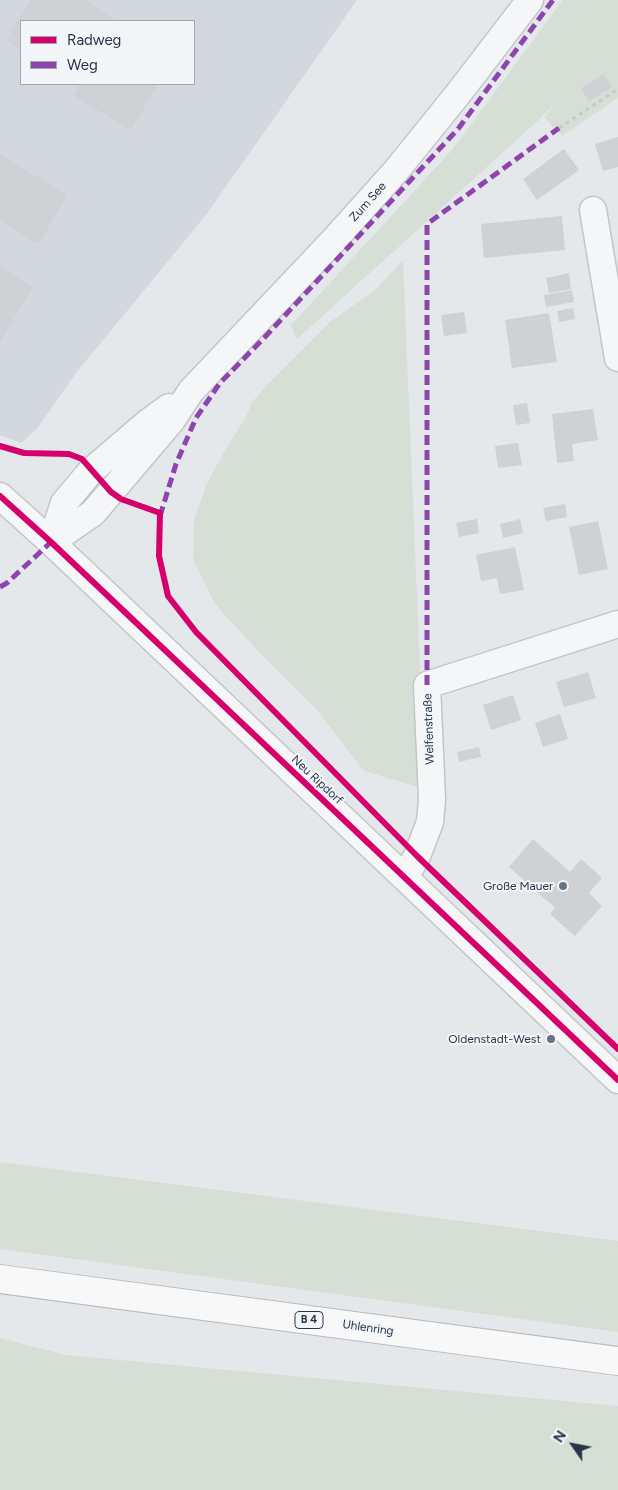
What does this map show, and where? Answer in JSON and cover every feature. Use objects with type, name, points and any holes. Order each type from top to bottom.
[{"type":"highway","name":"Uhlenring","points":[[0,1279],[618,1361]]},
{"type":"street","name":"Zum See","points":[[51,542],[64,504],[91,471],[147,423],[191,391],[333,241],[395,172],[530,0]]},
{"type":"street","points":[[593,210],[618,358]]},
{"type":"street","name":"Neu Ripdorf","points":[[0,496],[51,542],[618,1080]]},
{"type":"street","name":"Welfenstraße","points":[[405,878],[417,856],[430,822],[432,799],[427,685],[618,624]]},
{"type":"path","points":[[560,128],[618,89]]},
{"type":"shaded area","points":[[0,0],[357,0],[206,215],[76,373],[37,429],[21,443],[0,435]]},
{"type":"shaded area","points":[[563,0],[618,0],[618,98],[562,136],[544,117],[560,98],[542,117],[297,339],[291,325],[452,150]]},
{"type":"shaded area","points":[[403,260],[425,789],[364,771],[316,709],[257,650],[215,604],[193,559],[194,520],[207,483],[246,417],[252,402],[330,322],[376,289]]},
{"type":"shaded area","points":[[0,1162],[618,1241],[618,1332],[0,1249]]},
{"type":"shaded area","points":[[0,1338],[66,1355],[618,1406],[618,1490],[0,1490]]},
{"type":"building","points":[[31,0],[84,0],[116,20],[20,20],[20,49],[6,40]]},
{"type":"building","points":[[604,74],[612,87],[589,101],[581,88]]},
{"type":"building","points":[[78,85],[158,85],[130,130],[73,95],[79,86]]},
{"type":"building","points":[[618,137],[618,167],[603,171],[595,144]]},
{"type":"building","points":[[564,149],[579,170],[537,200],[523,179]]},
{"type":"building","points":[[0,154],[68,196],[38,244],[0,220]]},
{"type":"building","points":[[562,216],[565,250],[484,258],[481,224]]},
{"type":"building","points":[[0,267],[33,287],[0,341]]},
{"type":"building","points":[[569,273],[571,289],[549,293],[546,278]]},
{"type":"building","points":[[572,290],[574,302],[546,307],[544,295]]},
{"type":"building","points":[[573,308],[575,319],[559,322],[557,311]]},
{"type":"building","points":[[464,312],[467,333],[444,336],[441,315]]},
{"type":"building","points":[[549,313],[557,362],[512,368],[505,320]]},
{"type":"building","points":[[527,403],[530,423],[516,425],[513,405]]},
{"type":"building","points":[[593,409],[598,440],[572,444],[574,461],[557,463],[552,414]]},
{"type":"building","points":[[518,443],[522,465],[498,468],[495,446]]},
{"type":"building","points":[[565,504],[567,517],[546,521],[543,508]]},
{"type":"building","points":[[477,519],[479,533],[459,537],[456,523]]},
{"type":"building","points":[[520,519],[523,533],[503,538],[500,524]]},
{"type":"building","points":[[598,521],[608,569],[579,575],[569,527]]},
{"type":"building","points":[[515,547],[524,590],[500,594],[497,578],[481,581],[476,555]]},
{"type":"building","points":[[588,672],[596,698],[564,707],[556,682]]},
{"type":"building","points":[[513,695],[521,720],[491,730],[483,705]]},
{"type":"building","points":[[560,714],[568,739],[543,747],[535,723]]},
{"type":"building","points":[[479,747],[481,757],[459,762],[457,752]]},
{"type":"building","name":"Große Mauer","points":[[533,839],[570,872],[581,859],[602,878],[589,893],[602,906],[575,936],[550,914],[555,908],[509,867]]},
{"type":"marked path","points":[[160,516],[176,464],[196,418],[220,383],[458,129],[553,0]]},
{"type":"marked path","points":[[427,685],[427,224],[559,128]]},
{"type":"marked path","points":[[0,587],[7,583],[51,542]]},
{"type":"cycle path","points":[[0,446],[24,453],[69,454],[82,459],[111,492],[121,499],[160,513],[159,556],[168,596],[196,632],[417,856],[618,1049]]},
{"type":"cycle path","points":[[0,496],[51,542],[618,1080]]},
{"type":"place","name":"Große Mauer","points":[[563,886]]},
{"type":"place","name":"Oldenstadt-West","points":[[551,1039]]}]
